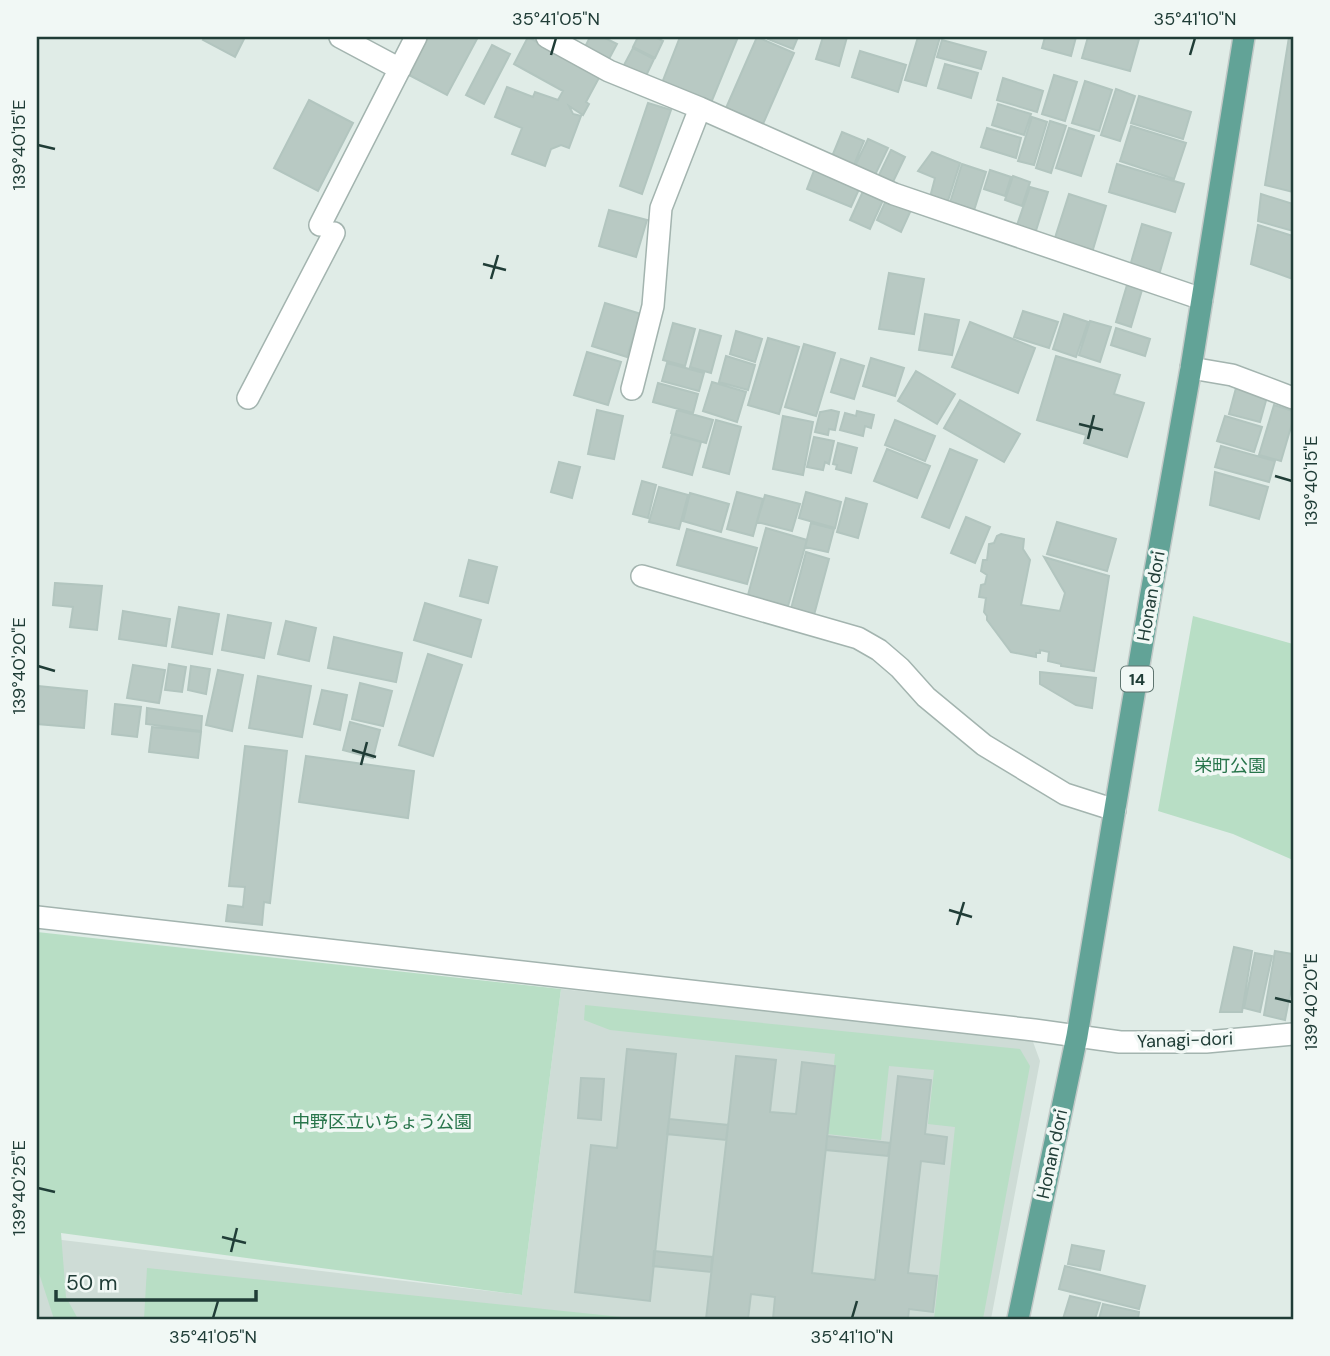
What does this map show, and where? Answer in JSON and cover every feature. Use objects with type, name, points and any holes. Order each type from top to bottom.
[{"type":"main road","name":"Honan dori","points":[[1018,1319],[1077,1036],[1191,368],[1244,37]]},
{"type":"street","points":[[340,37],[400,69]]},
{"type":"street","points":[[247,398],[416,37]]},
{"type":"street","points":[[547,37],[609,71],[894,194],[1202,299]]},
{"type":"street","points":[[632,389],[653,306],[661,208],[699,108]]},
{"type":"street","points":[[1191,368],[1232,375],[1293,398]]},
{"type":"street","points":[[642,576],[858,638],[879,650],[900,668],[926,697],[984,746],[1065,794],[1115,810]]},
{"type":"street","name":"Yanagi-dori","points":[[37,917],[1120,1042],[1206,1042],[1293,1034]]},
{"type":"shaded area","points":[[561,989],[1032,1039],[1040,1061],[991,1319],[37,1319],[37,1237],[522,1295]]},
{"type":"green space","name":"栄町公園","points":[[1193,616],[1293,644],[1293,860],[1233,834],[1158,811]]},
{"type":"green space","name":"中野区立いちょう公園","points":[[37,932],[561,989],[522,1295],[61,1233],[66,1297],[78,1319],[54,1319],[37,1267]]},
{"type":"green space","points":[[585,1005],[1020,1049],[1030,1066],[983,1319],[934,1319],[955,1127],[928,1124],[934,1070],[889,1066],[881,1140],[827,1134],[835,1054],[610,1030],[584,1020]]},
{"type":"green space","points":[[147,1268],[631,1318],[631,1319],[144,1319]]},
{"type":"building","points":[[205,37],[245,37],[235,57],[203,40]]},
{"type":"building","points":[[428,37],[478,37],[447,95],[409,75]]},
{"type":"building","points":[[528,37],[600,76],[586,102],[589,104],[583,115],[569,106],[573,114],[581,116],[569,148],[561,145],[551,149],[545,166],[512,154],[522,128],[495,117],[507,87],[533,97],[535,92],[558,100],[563,91],[514,64]]},
{"type":"building","points":[[590,37],[603,37],[617,44],[609,59],[585,47]]},
{"type":"building","points":[[638,37],[655,37],[663,41],[655,58],[633,47]]},
{"type":"building","points":[[680,37],[738,37],[711,103],[662,83]]},
{"type":"building","points":[[757,37],[794,53],[763,124],[726,108]]},
{"type":"building","points":[[798,37],[793,49],[768,39]]},
{"type":"building","points":[[823,37],[847,37],[839,66],[816,59]]},
{"type":"building","points":[[918,37],[940,37],[926,86],[905,80]]},
{"type":"building","points":[[1045,37],[1076,37],[1071,56],[1042,48]]},
{"type":"building","points":[[1088,37],[1139,39],[1130,71],[1082,58]]},
{"type":"building","points":[[1289,37],[1293,37],[1293,192],[1265,185]]},
{"type":"building","points":[[942,40],[986,52],[981,69],[937,57]]},
{"type":"building","points":[[492,45],[510,54],[484,104],[466,95]]},
{"type":"building","points":[[633,48],[654,59],[646,76],[624,65]]},
{"type":"building","points":[[860,51],[906,65],[898,92],[852,77]]},
{"type":"building","points":[[945,64],[978,73],[971,98],[938,88]]},
{"type":"building","points":[[1054,75],[1077,82],[1065,121],[1042,114]]},
{"type":"building","points":[[1003,78],[1043,91],[1037,112],[997,100]]},
{"type":"building","points":[[1085,81],[1112,90],[1099,131],[1072,123]]},
{"type":"building","points":[[1116,89],[1135,96],[1120,141],[1101,135]]},
{"type":"building","points":[[1139,96],[1191,112],[1183,139],[1131,123]]},
{"type":"building","points":[[309,100],[353,123],[318,191],[274,168]]},
{"type":"building","points":[[648,103],[671,110],[642,194],[620,186]]},
{"type":"building","points":[[998,104],[1031,114],[1024,135],[992,125]]},
{"type":"building","points":[[1032,117],[1047,122],[1034,165],[1018,161]]},
{"type":"building","points":[[1050,121],[1066,126],[1051,173],[1036,168]]},
{"type":"building","points":[[1131,126],[1186,143],[1174,179],[1120,161]]},
{"type":"building","points":[[987,128],[1021,138],[1016,158],[981,147]]},
{"type":"building","points":[[1069,128],[1094,136],[1081,176],[1056,168]]},
{"type":"building","points":[[842,132],[864,141],[853,167],[831,159]]},
{"type":"building","points":[[868,139],[888,148],[875,175],[855,166]]},
{"type":"building","points":[[891,150],[905,157],[892,184],[878,177]]},
{"type":"building","points":[[932,152],[960,163],[946,207],[929,201],[935,178],[918,171]]},
{"type":"building","points":[[962,164],[986,172],[972,217],[948,209]]},
{"type":"building","points":[[1117,164],[1184,184],[1175,212],[1109,192]]},
{"type":"building","points":[[815,168],[860,187],[851,207],[807,189]]},
{"type":"building","points":[[990,170],[1011,177],[1005,196],[984,189]]},
{"type":"building","points":[[1013,176],[1030,182],[1022,206],[1005,200]]},
{"type":"building","points":[[1030,187],[1048,192],[1034,237],[1015,231]]},
{"type":"building","points":[[864,189],[884,198],[870,229],[850,220]]},
{"type":"building","points":[[1069,194],[1106,206],[1091,256],[1053,244]]},
{"type":"building","points":[[1261,194],[1293,204],[1293,231],[1258,221]]},
{"type":"building","points":[[887,198],[911,210],[901,232],[877,220]]},
{"type":"building","points":[[609,210],[647,220],[636,257],[599,246]]},
{"type":"building","points":[[1142,224],[1171,233],[1159,275],[1130,266]]},
{"type":"building","points":[[1258,225],[1293,236],[1293,279],[1251,264]]},
{"type":"building","points":[[889,273],[924,279],[914,334],[879,329]]},
{"type":"building","points":[[1127,285],[1142,290],[1131,327],[1116,322]]},
{"type":"building","points":[[605,303],[641,314],[627,357],[592,346]]},
{"type":"building","points":[[1023,311],[1058,322],[1049,348],[1014,337]]},
{"type":"building","points":[[925,314],[959,320],[952,355],[919,350]]},
{"type":"building","points":[[1064,314],[1088,322],[1076,357],[1053,349]]},
{"type":"building","points":[[1090,321],[1111,327],[1100,362],[1079,355]]},
{"type":"building","points":[[970,322],[1035,348],[1018,393],[952,367]]},
{"type":"building","points":[[673,323],[695,329],[685,366],[663,360]]},
{"type":"building","points":[[1116,328],[1150,339],[1145,356],[1111,345]]},
{"type":"building","points":[[700,330],[721,336],[711,373],[690,367]]},
{"type":"building","points":[[736,331],[762,339],[755,362],[730,354]]},
{"type":"building","points":[[768,338],[799,347],[779,414],[748,405]]},
{"type":"building","points":[[804,344],[835,353],[816,416],[785,407]]},
{"type":"building","points":[[587,352],[621,362],[608,405],[574,395]]},
{"type":"building","points":[[726,356],[755,365],[748,390],[719,382]]},
{"type":"building","points":[[1056,356],[1120,375],[1114,394],[1144,403],[1127,457],[1084,443],[1086,435],[1037,420]]},
{"type":"building","points":[[871,358],[904,368],[895,396],[863,386]]},
{"type":"building","points":[[841,359],[864,366],[854,399],[831,392]]},
{"type":"building","points":[[667,363],[704,373],[699,391],[662,381]]},
{"type":"building","points":[[916,371],[955,394],[937,424],[898,401]]},
{"type":"building","points":[[712,382],[746,392],[737,422],[703,411]]},
{"type":"building","points":[[658,383],[698,394],[693,413],[653,402]]},
{"type":"building","points":[[1236,388],[1267,397],[1260,422],[1229,414]]},
{"type":"building","points":[[960,400],[1020,434],[1004,462],[944,428]]},
{"type":"building","points":[[1274,405],[1293,411],[1293,420],[1281,461],[1259,455]]},
{"type":"building","points":[[597,410],[623,416],[614,459],[588,454]]},
{"type":"building","points":[[677,410],[713,420],[706,443],[671,433]]},
{"type":"building","points":[[857,411],[874,415],[871,428],[865,426],[863,436],[840,430],[845,413],[856,416]]},
{"type":"building","points":[[820,412],[839,412],[835,430],[829,429],[828,435],[815,432]]},
{"type":"building","points":[[783,416],[813,422],[803,475],[773,469]]},
{"type":"building","points":[[1225,416],[1262,427],[1254,452],[1217,441]]},
{"type":"building","points":[[716,420],[741,427],[729,474],[703,467]]},
{"type":"building","points":[[895,420],[935,436],[925,461],[885,445]]},
{"type":"building","points":[[672,434],[701,442],[692,475],[663,467]]},
{"type":"building","points":[[814,437],[834,441],[829,464],[825,462],[823,470],[807,467]]},
{"type":"building","points":[[838,443],[857,448],[851,473],[836,469],[837,465],[833,464]]},
{"type":"building","points":[[1221,446],[1275,461],[1269,482],[1215,467]]},
{"type":"building","points":[[887,449],[930,466],[917,498],[874,481]]},
{"type":"building","points":[[950,449],[977,460],[949,528],[922,517]]},
{"type":"building","points":[[559,462],[580,467],[572,498],[551,492]]},
{"type":"building","points":[[1215,472],[1268,487],[1259,519],[1210,505]]},
{"type":"building","points":[[642,481],[656,485],[648,518],[633,514]]},
{"type":"building","points":[[659,487],[688,495],[679,529],[649,522]]},
{"type":"building","points":[[737,492],[763,499],[753,536],[727,529]]},
{"type":"building","points":[[806,492],[841,502],[835,528],[799,518]]},
{"type":"building","points":[[690,493],[729,504],[721,532],[683,521]]},
{"type":"building","points":[[765,495],[800,504],[792,531],[757,522]]},
{"type":"building","points":[[846,498],[867,504],[858,538],[837,532]]},
{"type":"building","points":[[966,517],[990,527],[975,563],[951,553]]},
{"type":"building","points":[[1057,522],[1116,539],[1107,571],[1047,554]]},
{"type":"building","points":[[811,523],[834,529],[828,552],[805,547]]},
{"type":"building","points":[[766,528],[807,540],[788,606],[748,595]]},
{"type":"building","points":[[687,529],[757,548],[747,584],[677,565]]},
{"type":"building","points":[[1001,534],[1024,539],[1023,549],[1030,560],[1021,605],[1060,611],[1065,593],[1044,557],[1109,576],[1094,671],[1061,666],[1048,661],[1049,652],[1040,650],[1036,657],[1011,652],[987,620],[984,612],[986,598],[979,597],[981,585],[985,584],[987,575],[981,571],[983,560],[987,560],[989,544],[994,543]]},
{"type":"building","points":[[806,552],[829,559],[814,615],[791,609]]},
{"type":"building","points":[[469,560],[497,567],[488,603],[460,596]]},
{"type":"building","points":[[55,583],[102,586],[97,630],[70,627],[73,607],[53,605]]},
{"type":"building","points":[[425,603],[481,620],[471,657],[414,640]]},
{"type":"building","points":[[179,607],[219,614],[212,654],[172,647]]},
{"type":"building","points":[[123,611],[170,619],[166,646],[119,639]]},
{"type":"building","points":[[228,615],[271,623],[264,658],[222,650]]},
{"type":"building","points":[[286,621],[316,628],[309,661],[278,654]]},
{"type":"building","points":[[334,637],[402,653],[396,682],[328,668]]},
{"type":"building","points":[[428,654],[462,665],[433,756],[399,745]]},
{"type":"building","points":[[169,664],[186,667],[182,692],[165,690]]},
{"type":"building","points":[[133,665],[165,670],[159,703],[127,698]]},
{"type":"building","points":[[191,666],[210,669],[206,694],[188,690]]},
{"type":"building","points":[[218,670],[243,675],[232,731],[206,725]]},
{"type":"building","points":[[1040,672],[1096,678],[1092,708],[1076,705],[1040,684]]},
{"type":"building","points":[[258,676],[311,686],[302,737],[249,728]]},
{"type":"building","points":[[360,683],[392,691],[383,726],[352,719]]},
{"type":"building","points":[[38,686],[87,691],[84,728],[37,724]]},
{"type":"building","points":[[322,690],[347,695],[340,730],[314,724]]},
{"type":"building","points":[[115,704],[141,707],[137,737],[112,734]]},
{"type":"building","points":[[147,708],[202,716],[201,731],[146,724]]},
{"type":"building","points":[[350,722],[380,730],[373,758],[343,750]]},
{"type":"building","points":[[152,727],[201,732],[198,758],[149,752]]},
{"type":"building","points":[[245,746],[287,751],[270,903],[264,902],[262,925],[226,921],[228,905],[243,907],[245,887],[229,886]]},
{"type":"building","points":[[306,756],[414,771],[408,818],[299,802]]},
{"type":"building","points":[[1234,947],[1252,951],[1242,1012],[1220,1012]]},
{"type":"building","points":[[1275,951],[1293,954],[1293,979],[1285,1020],[1264,1015]]},
{"type":"building","points":[[1255,953],[1272,956],[1260,1012],[1244,1008]]},
{"type":"building","points":[[627,1049],[676,1054],[650,1301],[575,1292],[591,1145],[617,1148]]},
{"type":"building","points":[[736,1056],[776,1060],[770,1112],[796,1114],[802,1062],[835,1066],[812,1273],[875,1280],[898,1076],[931,1080],[925,1134],[947,1137],[944,1164],[921,1161],[908,1273],[937,1276],[933,1312],[909,1309],[908,1319],[773,1319],[775,1297],[751,1294],[748,1319],[706,1319]]},
{"type":"building","points":[[581,1078],[604,1079],[601,1120],[578,1118]]},
{"type":"building","points":[[669,1119],[728,1125],[726,1140],[667,1134]]},
{"type":"building","points":[[827,1136],[890,1143],[888,1156],[826,1150]]},
{"type":"building","points":[[1072,1245],[1104,1251],[1100,1270],[1068,1264]]},
{"type":"building","points":[[654,1251],[712,1257],[711,1272],[653,1266]]},
{"type":"building","points":[[1065,1266],[1145,1286],[1139,1309],[1059,1289]]},
{"type":"building","points":[[1070,1296],[1100,1303],[1095,1319],[1063,1319]]},
{"type":"building","points":[[1103,1304],[1139,1312],[1138,1319],[1099,1319]]}]
